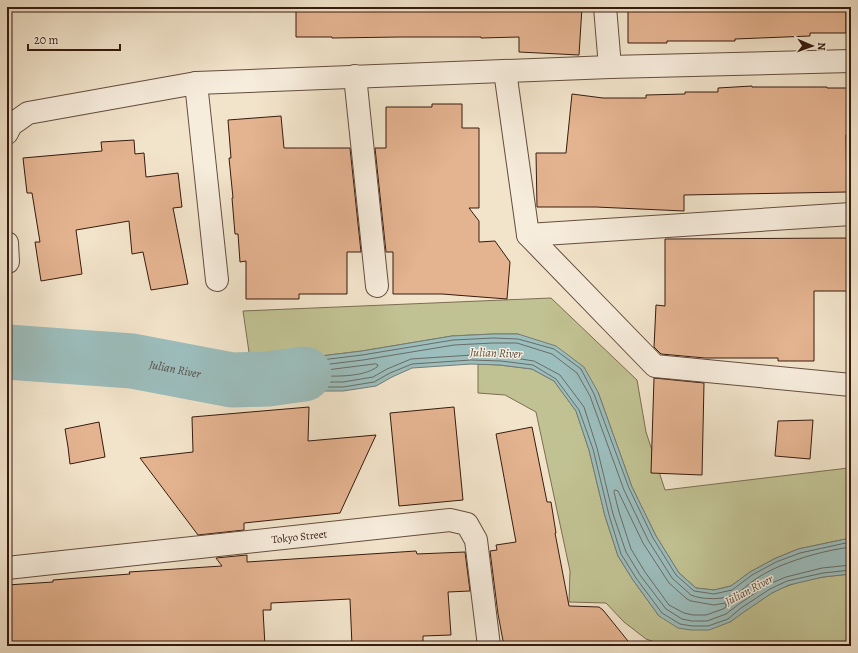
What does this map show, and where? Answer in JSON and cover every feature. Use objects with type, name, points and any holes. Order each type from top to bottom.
[{"type":"street","points":[[605,7],[610,67]]},
{"type":"street","points":[[7,133],[11,125],[28,113],[196,83],[610,67],[851,61]]},
{"type":"street","points":[[505,71],[528,235],[655,366],[851,385]]},
{"type":"street","points":[[355,76],[377,286]]},
{"type":"street","points":[[196,83],[217,280]]},
{"type":"street","points":[[528,235],[851,214]]},
{"type":"street","name":"Tokyo Street","points":[[7,568],[450,520],[467,524],[476,540],[489,646]]},
{"type":"green space","points":[[551,298],[637,380],[646,432],[665,490],[848,468],[851,469],[851,538],[798,549],[774,559],[750,572],[731,586],[714,590],[696,588],[679,573],[656,536],[632,487],[598,392],[518,334],[452,336],[362,351],[251,366],[243,311]]},
{"type":"green space","points":[[478,364],[532,369],[554,381],[576,411],[589,450],[605,516],[618,556],[659,616],[730,622],[759,601],[782,588],[813,579],[851,574],[851,646],[655,646],[658,643],[646,639],[624,622],[606,603],[569,602],[570,571],[536,412],[505,395],[478,393]]},
{"type":"water","points":[[518,334],[556,346],[584,367],[598,392],[632,487],[656,536],[679,573],[696,588],[714,590],[731,586],[750,572],[774,559],[798,549],[851,538],[851,574],[823,577],[789,585],[772,593],[730,622],[709,630],[678,628],[659,616],[618,556],[605,516],[589,450],[576,411],[554,381],[532,369],[500,365],[471,364],[412,368],[376,386],[343,391],[227,392],[228,366],[251,366],[362,351],[452,336]]},
{"type":"building","points":[[296,7],[582,7],[579,55],[519,52],[519,37],[296,37]]},
{"type":"building","points":[[628,7],[846,7],[846,33],[810,33],[810,36],[735,39],[735,41],[667,41],[667,43],[628,43]]},
{"type":"building","points":[[752,86],[851,88],[851,135],[846,135],[847,192],[684,195],[684,211],[596,207],[537,207],[536,153],[566,153],[572,94],[603,98],[646,98],[646,95],[685,94],[685,92],[718,92],[718,88]]},
{"type":"building","points":[[432,104],[462,104],[462,128],[479,128],[479,208],[469,208],[479,221],[479,242],[495,241],[510,262],[507,299],[442,294],[393,294],[393,252],[386,252],[375,148],[386,148],[386,107],[432,107]]},
{"type":"building","points":[[281,116],[284,148],[350,148],[361,252],[347,252],[347,294],[299,294],[299,299],[246,299],[246,261],[240,262],[238,234],[235,234],[229,158],[231,158],[228,120]]},
{"type":"building","points":[[134,140],[135,154],[144,153],[146,177],[178,173],[182,207],[173,208],[188,284],[151,290],[143,252],[132,254],[129,221],[76,230],[82,274],[41,281],[35,242],[40,242],[32,193],[27,193],[23,158],[102,151],[101,142]]},
{"type":"building","points":[[851,238],[851,291],[814,291],[814,361],[778,361],[778,358],[705,358],[661,354],[654,347],[656,305],[665,306],[665,239]]},
{"type":"building","points":[[654,378],[704,383],[702,475],[651,473]]},
{"type":"building","points":[[309,407],[308,441],[376,435],[340,513],[244,523],[244,530],[198,535],[140,458],[193,452],[192,417]]},
{"type":"building","points":[[454,407],[463,500],[399,506],[390,413]]},
{"type":"building","points":[[813,420],[810,459],[775,456],[778,421]]},
{"type":"building","points":[[99,422],[105,457],[70,464],[65,429]]},
{"type":"building","points":[[532,427],[547,502],[551,502],[555,533],[569,606],[599,607],[632,646],[504,646],[498,614],[490,551],[497,550],[496,545],[516,542],[496,434]]},
{"type":"building","points":[[416,551],[417,554],[465,552],[470,591],[448,592],[451,635],[423,636],[423,646],[352,646],[350,599],[271,603],[271,610],[263,610],[265,646],[7,646],[7,585],[130,574],[129,572],[222,566],[216,558],[247,555],[247,562]]},
{"type":"waterway","name":"Julian River","points":[[7,352],[132,361],[232,380],[268,379],[304,374]]}]
